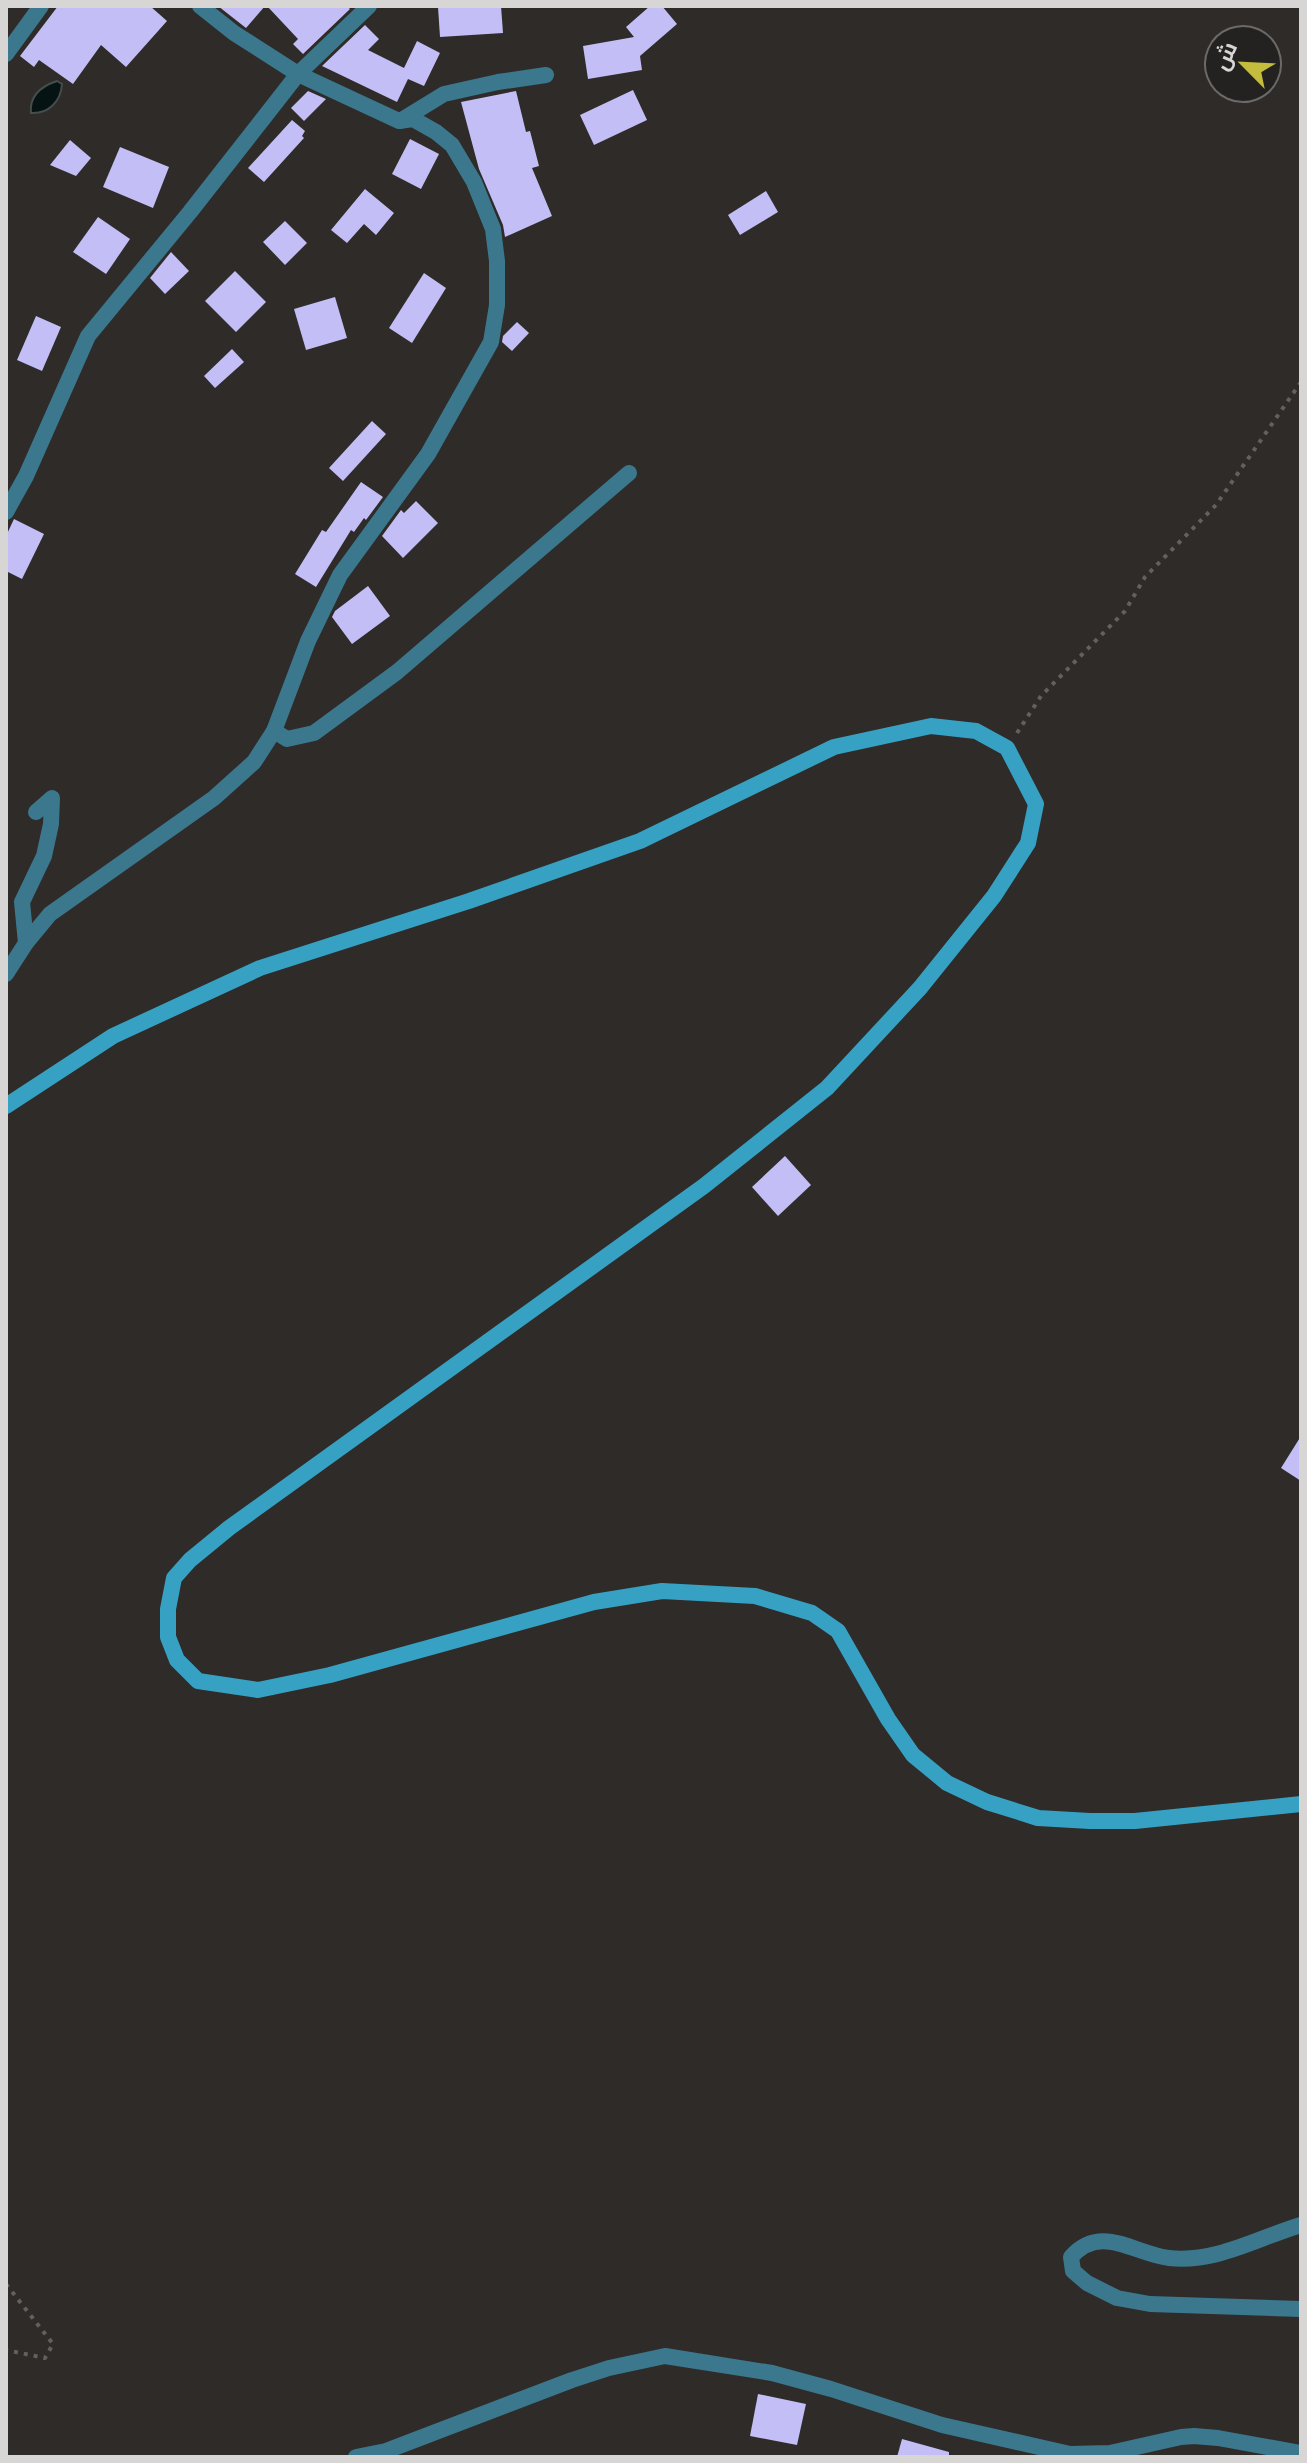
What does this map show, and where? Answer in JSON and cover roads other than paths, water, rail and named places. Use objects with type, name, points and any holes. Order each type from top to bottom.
[{"type":"street","points":[[6,54],[41,6]]},
{"type":"street","points":[[6,974],[50,914],[214,798],[254,762],[274,731],[308,641],[340,575],[428,454],[491,342],[497,305],[493,229],[474,182],[452,145],[413,119],[399,121],[298,74],[234,33],[200,6]]},
{"type":"street","points":[[6,512],[26,476],[88,336],[298,74],[369,6]]},
{"type":"street","points":[[399,121],[444,94],[546,75]]},
{"type":"street","points":[[274,731],[287,739],[314,733],[397,672],[629,473]]},
{"type":"street","points":[[6,1106],[113,1036],[260,968],[469,901],[640,841],[834,747],[931,726],[976,731],[1007,748],[1036,804],[1028,843],[994,896],[920,988],[827,1088],[704,1186],[229,1528],[190,1560],[174,1578],[168,1609],[168,1637],[177,1660],[198,1681],[258,1690],[330,1675],[594,1602],[662,1591],[755,1596],[812,1613],[838,1631],[888,1719],[913,1755],[947,1783],[987,1802],[1038,1818],[1090,1821],[1135,1821],[1301,1804]]},
{"type":"street","points":[[26,943],[22,902],[44,856],[51,824],[52,798],[36,812]]},
{"type":"street","points":[[1301,2225],[1205,2258],[1169,2258],[1100,2240],[1080,2246],[1071,2257],[1073,2271],[1087,2283],[1117,2298],[1150,2304],[1301,2309]]},
{"type":"street","points":[[356,2457],[386,2451],[609,2368],[665,2356],[772,2373],[942,2425],[1070,2454],[1110,2453],[1194,2436],[1301,2453]]}]
